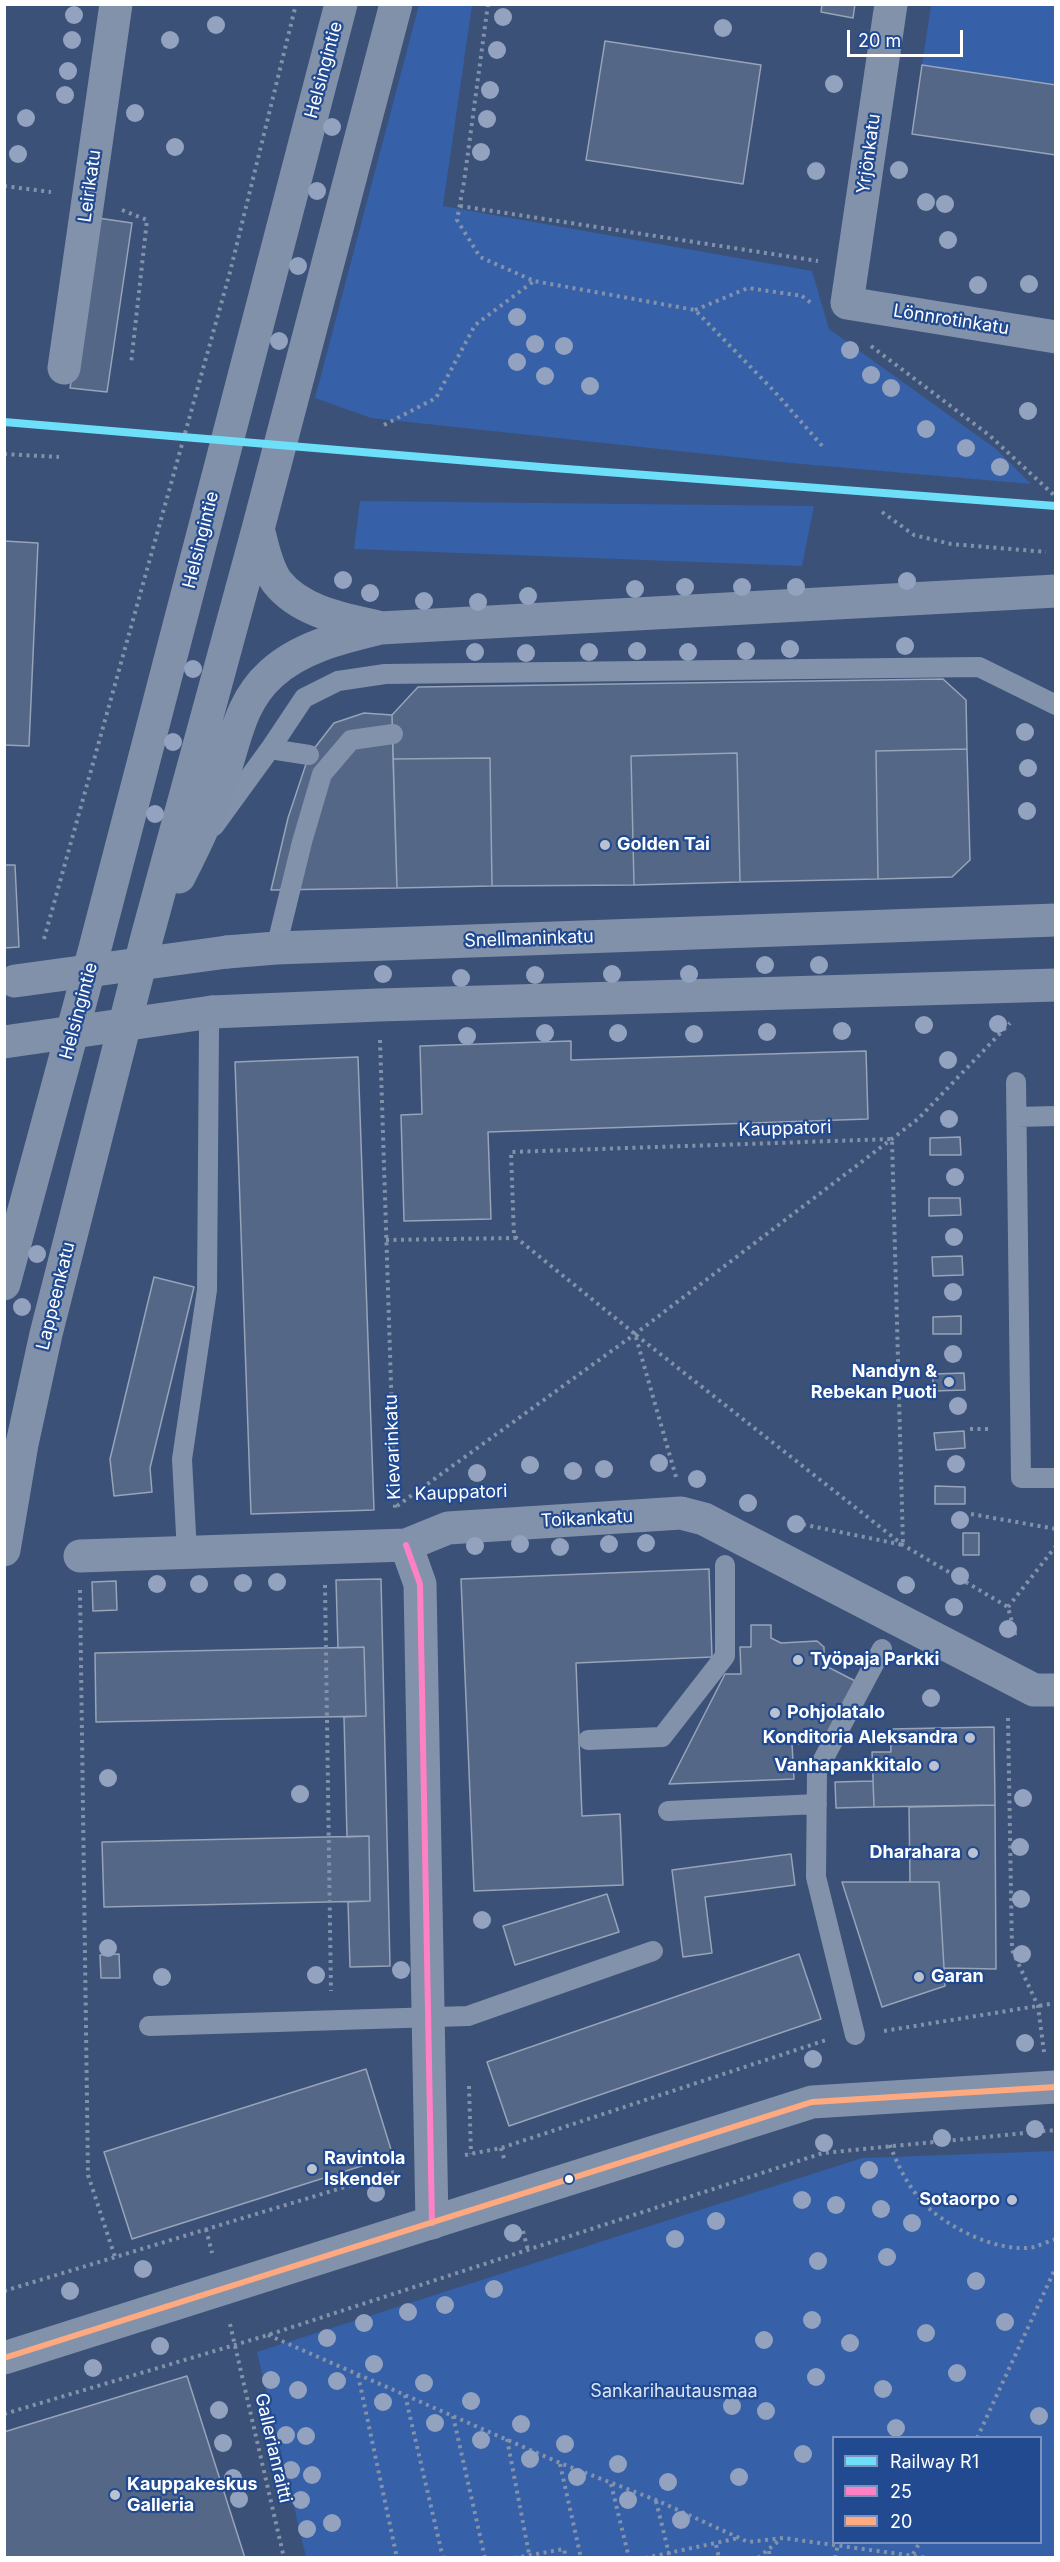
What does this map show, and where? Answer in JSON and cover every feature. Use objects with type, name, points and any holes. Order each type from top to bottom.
[{"type":"main road","name":"Helsingintie","points":[[4,1284],[61,1076],[341,4]]},
{"type":"main road","points":[[147,936],[258,529],[396,4]]},
{"type":"main road","points":[[258,529],[272,572],[289,594],[312,608],[339,618],[380,628]]},
{"type":"main road","points":[[147,936],[188,859],[223,775],[236,728],[249,699],[272,673],[303,653],[334,640],[380,628],[1056,591]]},
{"type":"main road","name":"Snellmaninkatu","points":[[10,982],[227,952],[276,948],[1056,920]]},
{"type":"main road","name":"Lappeenkatu","points":[[4,1550],[22,1444],[46,1334],[147,936]]},
{"type":"main road","points":[[4,1042],[212,1012],[1056,985]]},
{"type":"street","name":"Leirikatu","points":[[64,368],[116,4]]},
{"type":"street","name":"Yrjönkatu","points":[[834,306],[853,267],[891,4]]},
{"type":"street","name":"Lönnrotinkatu","points":[[834,306],[1056,337]]},
{"type":"street","name":"Toikankatu","points":[[80,1556],[406,1545],[448,1527],[681,1514],[704,1519],[1034,1690],[1056,1690]]},
{"type":"street","points":[[406,1545],[420,1584],[432,2223]]},
{"type":"street","points":[[4,2358],[812,2102],[1052,2087]]},
{"type":"lane","points":[[188,859],[243,788],[304,698],[338,681],[385,674],[979,667],[1056,705]]},
{"type":"lane","points":[[276,948],[302,842],[322,774],[351,740],[393,734]]},
{"type":"lane","points":[[270,749],[309,755]]},
{"type":"lane","points":[[187,1553],[182,1459],[207,1290],[209,1029],[212,1012]]},
{"type":"lane","points":[[1016,1082],[1021,1478],[1056,1478]]},
{"type":"lane","points":[[1017,1118],[1056,1116]]},
{"type":"lane","points":[[588,1740],[662,1737],[725,1656],[725,1565]]},
{"type":"lane","points":[[855,2035],[816,1877],[817,1771],[882,1650]]},
{"type":"lane","points":[[668,1811],[817,1804]]},
{"type":"lane","points":[[148,2025],[468,2016],[653,1951]]},
{"type":"path","points":[[41,950],[230,272],[296,4]]},
{"type":"path","points":[[489,4],[457,220],[480,257],[534,281],[695,310],[748,288],[802,296],[834,306]]},
{"type":"path","points":[[4,186],[88,197],[147,220],[131,364]]},
{"type":"path","points":[[460,206],[726,245],[853,267]]},
{"type":"path","points":[[384,425],[436,398],[475,325],[534,281]]},
{"type":"path","points":[[802,296],[834,306]]},
{"type":"path","points":[[695,310],[775,392],[825,449]]},
{"type":"path","points":[[867,343],[989,435],[1056,497]]},
{"type":"path","points":[[4,454],[59,457]]},
{"type":"path","points":[[882,512],[914,535],[951,544],[1056,553]]},
{"type":"path","name":"Kauppatori","points":[[394,1508],[635,1334],[918,1119],[1012,1021]]},
{"type":"path","name":"Kievarinkatu","points":[[380,1038],[394,1508],[406,1545]]},
{"type":"path","points":[[892,1138],[903,1545]]},
{"type":"path","name":"Kauppatori","points":[[514,1236],[511,1152],[892,1138]]},
{"type":"path","points":[[386,1240],[514,1236],[903,1545],[1008,1607],[1015,1634],[1000,1672]]},
{"type":"path","points":[[635,1334],[682,1499],[681,1514]]},
{"type":"path","name":"Kauppatori","points":[[394,1508],[406,1508]]},
{"type":"path","points":[[971,1514],[1056,1528]]},
{"type":"path","points":[[787,1521],[903,1545]]},
{"type":"path","points":[[1008,1607],[1056,1545]]},
{"type":"path","points":[[80,1556],[88,2175],[115,2257]]},
{"type":"path","points":[[325,1581],[332,2019]]},
{"type":"path","points":[[4,2291],[405,2169],[501,2148],[818,2041],[1056,2003]]},
{"type":"path","points":[[1038,2006],[1052,2087]]},
{"type":"path","points":[[4,2414],[268,2335],[823,2153],[1056,2130]]},
{"type":"path","points":[[890,2145],[899,2169],[920,2199],[946,2221],[972,2236],[1005,2246],[1033,2247],[1056,2238]]},
{"type":"path","points":[[978,2436],[1056,2267]]},
{"type":"path","points":[[268,2335],[560,2463],[656,2500],[748,2542],[783,2538],[832,2543]]},
{"type":"path","name":"Gallerianraitti","points":[[236,2345],[284,2558]]},
{"type":"path","points":[[358,2375],[397,2558]]},
{"type":"path","points":[[405,2395],[442,2558]]},
{"type":"path","points":[[453,2416],[485,2558]]},
{"type":"path","points":[[507,2439],[529,2554]]},
{"type":"path","points":[[560,2463],[581,2558]]},
{"type":"path","points":[[611,2484],[629,2558]]},
{"type":"path","points":[[656,2500],[669,2555]]},
{"type":"path","points":[[645,2558],[669,2555],[740,2538]]},
{"type":"path","points":[[758,2558],[783,2538]]},
{"type":"path","points":[[835,2558],[838,2544],[929,2558]]},
{"type":"path","points":[[913,2554],[919,2544]]},
{"type":"path","points":[[716,2545],[719,2558]]},
{"type":"path","points":[[514,2558],[564,2549],[566,2558]]},
{"type":"path","points":[[769,2550],[770,2558]]},
{"type":"green space","points":[[419,5],[472,5],[443,206],[812,271],[829,329],[996,449],[1031,484],[790,463],[371,418],[315,398]]},
{"type":"green space","points":[[931,5],[1055,5],[1055,85],[922,65]]},
{"type":"green space","points":[[360,501],[814,506],[802,566],[354,549]]},
{"type":"green space","name":"Sankarihautausmaa","points":[[1055,2151],[1055,2557],[306,2557],[257,2352],[862,2158]]},
{"type":"building","points":[[822,4],[855,4],[853,18],[821,12]]},
{"type":"building","points":[[605,41],[761,65],[743,184],[586,160]]},
{"type":"building","points":[[922,65],[1056,85],[1056,155],[912,134]]},
{"type":"building","points":[[98,218],[132,223],[107,392],[70,388]]},
{"type":"building","points":[[4,541],[38,543],[29,746],[4,745]]},
{"type":"building","points":[[943,679],[966,700],[967,749],[876,751],[878,879],[740,882],[737,753],[631,756],[634,885],[492,886],[490,758],[393,759],[392,715],[418,687]]},
{"type":"building","points":[[364,713],[392,715],[397,888],[271,890],[288,818],[309,755],[334,723]]},
{"type":"building","points":[[967,749],[970,860],[952,877],[878,879],[876,751]]},
{"type":"building","points":[[737,753],[740,882],[634,885],[631,756]]},
{"type":"building","points":[[490,758],[492,886],[397,888],[393,759]]},
{"type":"building","points":[[4,865],[15,865],[19,947],[4,948]]},
{"type":"building","points":[[571,1041],[571,1060],[866,1051],[868,1119],[488,1132],[491,1219],[404,1221],[401,1115],[422,1114],[420,1046]]},
{"type":"building","points":[[358,1057],[374,1510],[251,1514],[235,1062]]},
{"type":"building","points":[[960,1137],[961,1155],[930,1155],[930,1138]]},
{"type":"building","points":[[929,1198],[960,1198],[961,1215],[929,1216]]},
{"type":"building","points":[[962,1256],[963,1275],[933,1276],[932,1257]]},
{"type":"building","points":[[154,1277],[194,1287],[150,1468],[152,1492],[114,1496],[110,1459]]},
{"type":"building","points":[[961,1316],[961,1334],[933,1334],[933,1317]]},
{"type":"building","name":"Nandyn & Rebekan Puoti","points":[[964,1373],[965,1390],[933,1391],[933,1374]]},
{"type":"building","points":[[964,1431],[965,1448],[936,1450],[934,1433]]},
{"type":"building","points":[[935,1486],[965,1487],[965,1504],[935,1504]]},
{"type":"building","points":[[963,1533],[979,1533],[979,1555],[963,1555]]},
{"type":"building","points":[[709,1569],[712,1657],[576,1663],[582,1816],[620,1814],[623,1885],[474,1891],[461,1579]]},
{"type":"building","points":[[381,1579],[390,1966],[350,1967],[348,1902],[370,1901],[369,1836],[347,1837],[344,1717],[366,1716],[364,1647],[338,1648],[336,1580]]},
{"type":"building","points":[[116,1581],[117,1610],[93,1611],[92,1582]]},
{"type":"building","name":"Pohjolatalo","points":[[751,1625],[771,1625],[771,1638],[781,1643],[817,1641],[824,1647],[824,1665],[859,1683],[828,1743],[792,1744],[794,1779],[669,1784],[725,1674],[741,1674],[740,1647],[751,1647]]},
{"type":"building","points":[[364,1647],[366,1716],[96,1722],[95,1653]]},
{"type":"building","name":"Vanhapankkitalo","points":[[994,1727],[995,1805],[874,1807],[872,1752],[891,1752],[890,1729]]},
{"type":"building","points":[[873,1781],[874,1807],[836,1808],[835,1782]]},
{"type":"building","points":[[995,1805],[996,1969],[944,1968],[939,1882],[910,1882],[909,1807]]},
{"type":"building","points":[[369,1836],[370,1901],[104,1907],[102,1842]]},
{"type":"building","points":[[791,1854],[795,1885],[705,1897],[712,1953],[683,1957],[672,1870]]},
{"type":"building","points":[[842,1882],[939,1882],[945,1986],[882,2007]]},
{"type":"building","points":[[607,1894],[619,1932],[515,1965],[503,1926]]},
{"type":"building","points":[[119,1954],[120,1978],[101,1978],[100,1955]]},
{"type":"building","points":[[799,1954],[821,2019],[509,2126],[487,2062]]},
{"type":"building","points":[[366,2069],[393,2156],[132,2239],[104,2152]]},
{"type":"building","name":"Kauppakeskus Galleria","points":[[187,2376],[245,2558],[4,2558],[4,2432]]},
{"type":"rail line","name":"R1","points":[[4,422],[553,468],[1056,506]]},
{"type":"transit line","name":"25","points":[[406,1545],[420,1584],[432,2223]]},
{"type":"transit line","name":"20","points":[[4,2358],[812,2102],[1056,2087]]},
{"type":"place","name":"Golden Tai","points":[[605,845]]},
{"type":"place","name":"Nandyn & Rebekan Puoti","points":[[949,1382]]},
{"type":"place","name":"Työpaja Parkki","points":[[798,1660]]},
{"type":"place","name":"Pohjolatalo","points":[[775,1713]]},
{"type":"place","name":"Konditoria Aleksandra","points":[[970,1738]]},
{"type":"place","name":"Vanhapankkitalo","points":[[934,1766]]},
{"type":"place","name":"Dharahara","points":[[973,1853]]},
{"type":"place","name":"Garan","points":[[919,1977]]},
{"type":"place","name":"Ravintola Iskender","points":[[312,2169]]},
{"type":"place","name":"Sotaorpo","points":[[1012,2200]]},
{"type":"place","name":"Kauppakeskus Galleria","points":[[115,2495]]}]
